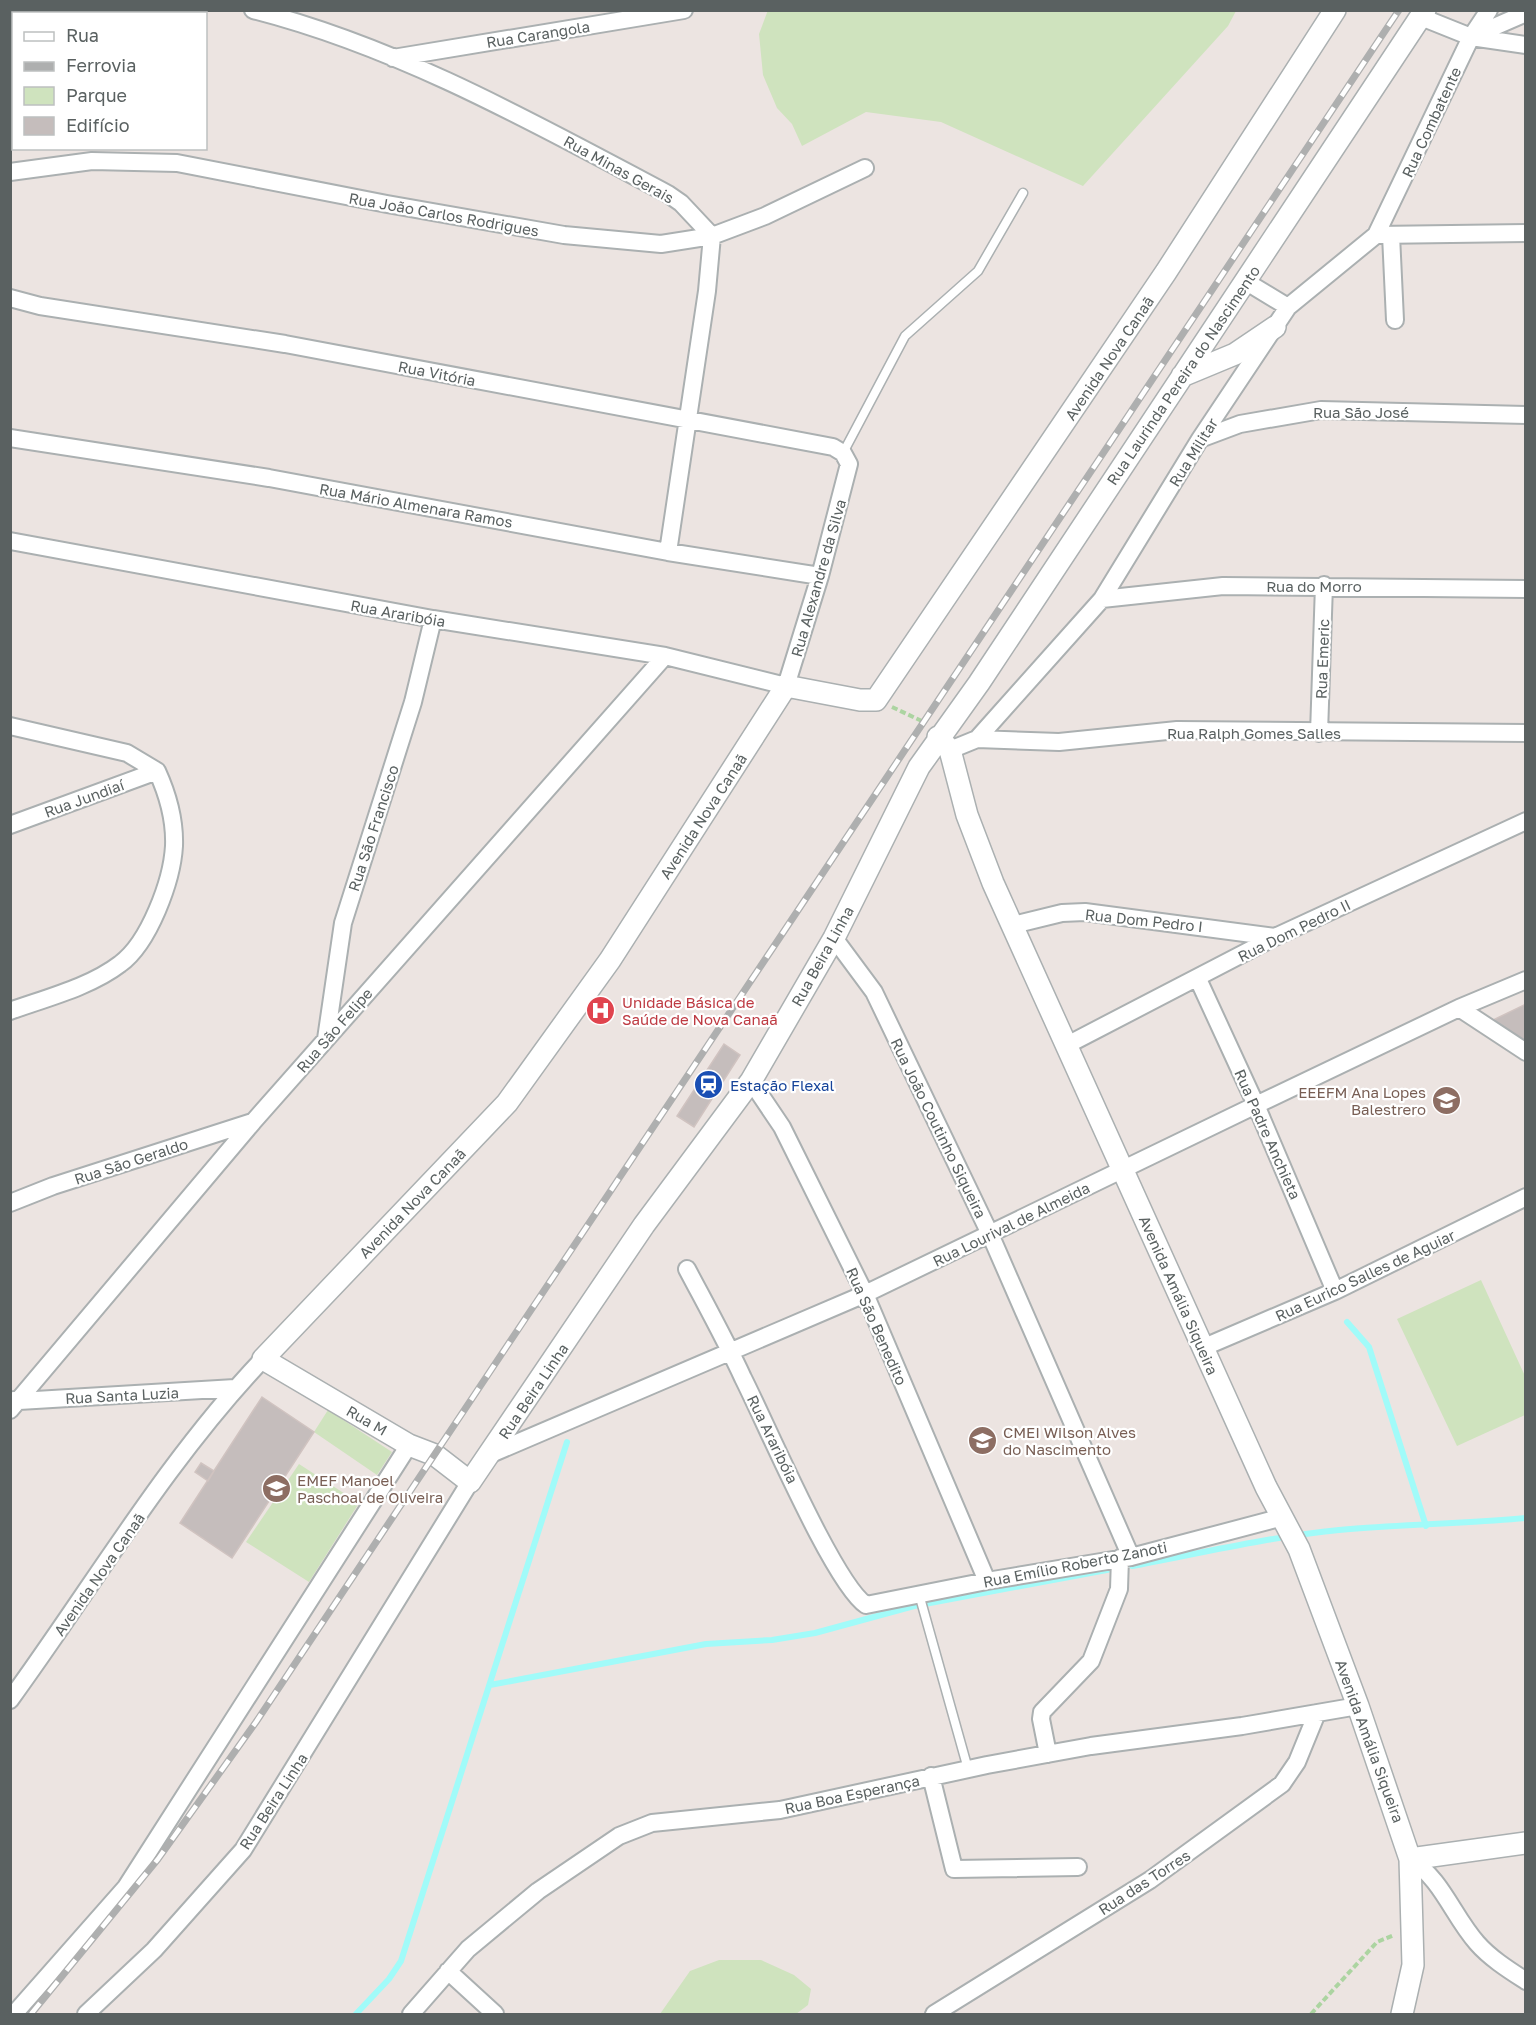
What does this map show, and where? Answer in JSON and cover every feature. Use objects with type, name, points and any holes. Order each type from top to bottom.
[{"type":"street","name":"Rua Minas Gerais","points":[[253,10],[299,22],[393,58],[552,133],[668,194],[681,203],[712,236]]},
{"type":"street","name":"Rua Carangola","points":[[393,58],[684,10]]},
{"type":"street","name":"Avenida Nova Canaã","points":[[876,699],[1167,272],[1335,10]]},
{"type":"street","name":"Rua Combatente","points":[[1384,235],[1471,37],[1489,10]]},
{"type":"street","points":[[1423,14],[1471,37],[1526,45]]},
{"type":"street","name":"Rua Laurinda Pereira do Nascimento","points":[[944,744],[979,683],[1423,14]]},
{"type":"street","points":[[1471,37],[1526,14]]},
{"type":"street","name":"Rua João Carlos Rodrigues","points":[[10,172],[92,161],[177,163],[387,204],[564,235],[661,244],[712,236],[765,216],[866,168]]},
{"type":"street","points":[[1395,320],[1384,235],[1526,233]]},
{"type":"street","name":"Rua Militar","points":[[977,739],[1102,599],[1200,439],[1288,307],[1384,235]]},
{"type":"street","points":[[669,552],[707,291],[712,236]]},
{"type":"street","points":[[1245,281],[1288,307]]},
{"type":"street","name":"Rua Vitória","points":[[10,298],[40,306],[285,344],[833,447],[843,453]]},
{"type":"street","points":[[1182,376],[1235,354],[1275,327]]},
{"type":"street","name":"Rua São José","points":[[1200,439],[1240,424],[1322,410],[1526,415]]},
{"type":"street","name":"Rua Mário Almenara Ramos","points":[[10,438],[269,478],[669,552],[820,576]]},
{"type":"street","name":"Rua Alexandre da Silva","points":[[786,686],[849,471],[849,464],[843,453]]},
{"type":"street","name":"Rua Araribóia","points":[[10,541],[433,619],[665,656],[786,686]]},
{"type":"street","name":"Rua do Morro","points":[[1102,599],[1223,586],[1324,585],[1526,590]]},
{"type":"street","name":"Rua Emeric","points":[[1319,733],[1324,585]]},
{"type":"street","name":"Rua São Francisco","points":[[326,1039],[343,923],[413,702],[433,619]]},
{"type":"street","name":"Rua São Felipe","points":[[13,1403],[253,1122],[665,656]]},
{"type":"street","name":"Avenida Nova Canaã","points":[[10,1700],[165,1481],[235,1388],[507,1103],[610,960],[786,686]]},
{"type":"street","points":[[786,686],[860,700],[876,699]]},
{"type":"street","points":[[10,726],[127,753],[157,771],[170,800],[174,847],[166,883],[145,937],[133,953],[107,973],[10,1011]]},
{"type":"street","name":"Rua Ralph Gomes Salles","points":[[944,744],[977,739],[1059,742],[1177,730],[1526,733]]},
{"type":"street","name":"Avenida Amália Siqueira","points":[[944,744],[967,815],[993,883],[1202,1348],[1266,1487],[1299,1549],[1358,1706],[1410,1859],[1413,1965],[1402,2014]]},
{"type":"street","name":"Rua Beira Linha","points":[[87,2014],[161,1943],[243,1850],[470,1482],[644,1225],[750,1081],[834,938],[901,800],[944,744]]},
{"type":"street","name":"Rua Jundiaí","points":[[10,825],[157,771]]},
{"type":"street","name":"Rua Dom Pedro II","points":[[1067,1045],[1275,937],[1526,821]]},
{"type":"street","name":"Rua Dom Pedro I","points":[[1013,925],[1062,913],[1085,912],[1275,937]]},
{"type":"street","name":"Rua João Coutinho Siqueira","points":[[834,938],[874,992],[990,1234],[1126,1557]]},
{"type":"street","name":"Rua Padre Anchieta","points":[[1198,979],[1256,1105],[1335,1291]]},
{"type":"street","name":"Rua Lourival de Almeida","points":[[491,1454],[865,1294],[1459,1008],[1526,980]]},
{"type":"street","points":[[1459,1008],[1526,1052]]},
{"type":"street","name":"Rua São Benedito","points":[[750,1081],[782,1127],[865,1294],[987,1581]]},
{"type":"street","name":"Rua São Geraldo","points":[[10,1203],[53,1186],[253,1122]]},
{"type":"street","name":"Rua Eurico Salles de Aguiar","points":[[1202,1348],[1335,1291],[1526,1197]]},
{"type":"street","name":"Rua Araribóia","points":[[687,1269],[730,1351],[822,1540],[850,1590],[866,1605]]},
{"type":"street","name":"Rua M","points":[[263,1359],[409,1445],[435,1455],[470,1482]]},
{"type":"street","name":"Rua Santa Luzia","points":[[13,1403],[235,1388]]},
{"type":"street","points":[[14,2014],[126,1887],[409,1445]]},
{"type":"street","name":"Rua Emílio Roberto Zanoti","points":[[866,1605],[1126,1557],[1285,1521]]},
{"type":"street","points":[[1048,1754],[1041,1719],[1042,1712],[1091,1661],[1119,1589],[1126,1557]]},
{"type":"street","name":"Rua Boa Esperança","points":[[411,2014],[468,1949],[538,1891],[628,1832],[652,1824],[780,1810],[931,1776],[1048,1754],[1358,1706]]},
{"type":"street","name":"Rua das Torres","points":[[934,2014],[1150,1880],[1282,1784],[1297,1762],[1317,1713]]},
{"type":"street","points":[[931,1776],[954,1869],[1078,1867]]},
{"type":"street","points":[[1410,1859],[1526,1843]]},
{"type":"street","points":[[1410,1859],[1425,1868],[1435,1880],[1477,1944],[1526,1981]]},
{"type":"street","points":[[448,1971],[495,2014]]},
{"type":"lane","points":[[843,453],[905,336],[978,271],[1023,193]]},
{"type":"lane","points":[[919,1594],[968,1769]]},
{"type":"path","points":[[876,699],[925,721],[944,744]]},
{"type":"path","points":[[1311,2014],[1377,1942]]},
{"type":"green space","points":[[768,10],[1236,11],[1228,26],[1083,186],[941,122],[866,112],[802,146],[792,124],[777,108],[763,75],[759,34]]},
{"type":"green space","points":[[1481,1280],[1525,1376],[1525,1415],[1457,1446],[1397,1319]]},
{"type":"green space","points":[[328,1410],[392,1452],[377,1475],[314,1432]]},
{"type":"green space","points":[[299,1464],[359,1503],[309,1582],[246,1542]]},
{"type":"green space","points":[[719,1960],[761,1960],[794,1975],[811,1989],[808,2005],[796,2014],[660,2014],[690,1971]]},
{"type":"building","points":[[1526,1004],[1526,1042],[1489,1022]]},
{"type":"building","name":"Estação Flexal","points":[[724,1044],[740,1055],[694,1127],[677,1116]]},
{"type":"building","points":[[262,1397],[314,1432],[232,1558],[180,1523]]},
{"type":"building","points":[[201,1463],[214,1471],[208,1481],[195,1472]]},
{"type":"waterway","points":[[1347,1322],[1369,1347],[1426,1526]]},
{"type":"waterway","points":[[356,2014],[389,1979],[401,1961],[567,1442]]},
{"type":"waterway","points":[[1132,1566],[1313,1533],[1526,1518]]},
{"type":"waterway","points":[[490,1685],[706,1644],[772,1640],[815,1633],[914,1606],[1112,1569]]},
{"type":"railway","points":[[31,2014],[158,1859],[256,1722],[1399,10]]},
{"type":"place","name":"Unidade Básica de Saúde de Nova Canaã","points":[[601,1011]]},
{"type":"place","name":"Estação Flexal","points":[[709,1085]]},
{"type":"place","name":"EEEFM Ana Lopes Balestrero","points":[[1447,1101]]},
{"type":"place","name":"CMEI Wilson Alves do Nascimento","points":[[982,1441]]},
{"type":"place","name":"EMEF Manoel Paschoal de Oliveira","points":[[276,1489]]}]
